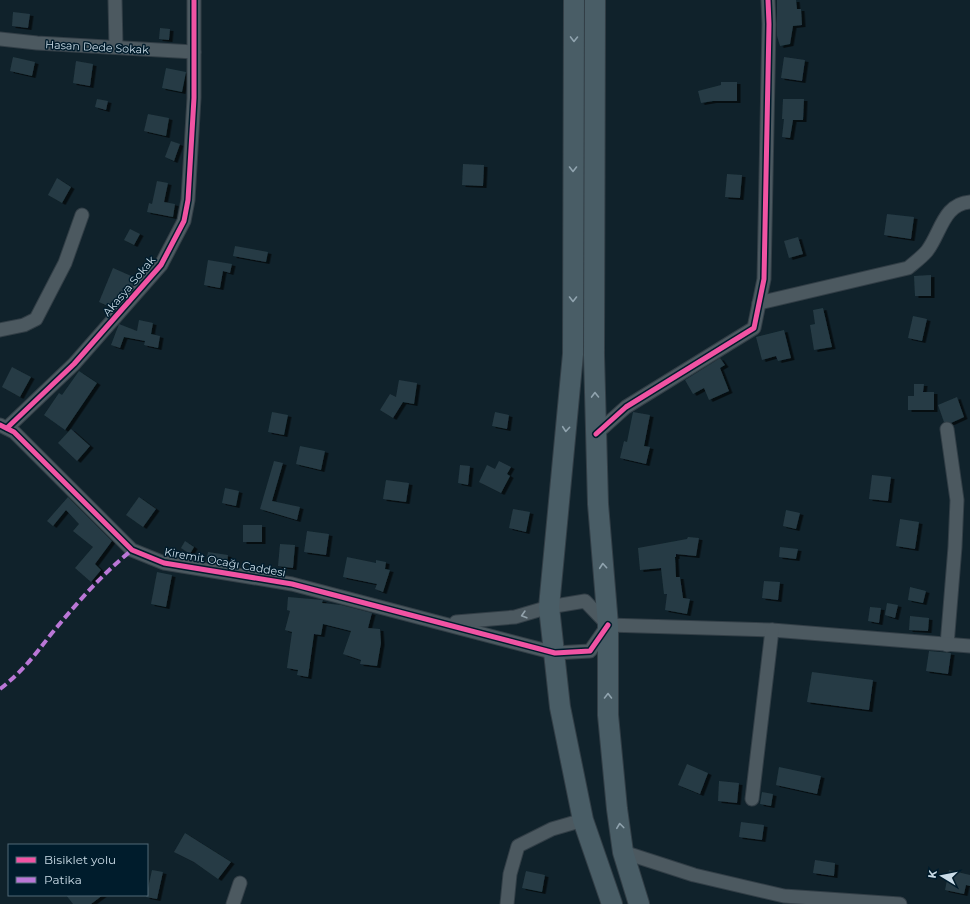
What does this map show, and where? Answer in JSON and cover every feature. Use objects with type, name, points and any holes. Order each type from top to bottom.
[{"type":"highway","points":[[574,0],[573,354],[549,607],[560,707],[583,820],[612,904]]},
{"type":"highway","points":[[595,0],[594,355],[598,504],[608,625],[608,715],[623,852],[639,904]]},
{"type":"street","points":[[115,0],[116,48]]},
{"type":"street","name":"Akasya Sokak","points":[[3,427],[74,364],[161,265],[184,221],[188,200],[194,106],[194,0]]},
{"type":"street","points":[[596,434],[626,407],[754,328],[764,280],[768,0]]},
{"type":"street","name":"Hasan Dede Sokak","points":[[0,39],[37,43],[194,52]]},
{"type":"street","points":[[759,303],[908,268],[926,252],[950,209],[963,202],[970,202]]},
{"type":"street","points":[[0,330],[24,325],[36,319],[65,263],[82,215]]},
{"type":"street","name":"Kiremit Ocağı Caddesi","points":[[3,427],[14,432],[132,550],[164,563],[292,584],[446,623],[555,653],[590,651],[608,625]]},
{"type":"street","points":[[947,429],[957,500],[955,548],[947,645]]},
{"type":"street","points":[[446,623],[516,617],[549,607],[585,601],[608,625],[772,630],[970,646]]},
{"type":"street","points":[[752,799],[772,630]]},
{"type":"street","points":[[507,904],[510,874],[518,846],[552,829],[583,820]]},
{"type":"street","points":[[623,852],[694,875],[784,896],[900,904]]},
{"type":"street","points":[[233,904],[240,883]]},
{"type":"building","points":[[777,0],[796,0],[797,9],[801,9],[802,25],[793,26],[790,44],[780,46],[777,36]]},
{"type":"building","points":[[13,12],[30,14],[28,28],[12,26]]},
{"type":"building","points":[[160,28],[170,29],[169,40],[159,39]]},
{"type":"building","points":[[13,57],[35,62],[32,76],[10,71]]},
{"type":"building","points":[[784,57],[805,60],[802,81],[781,78]]},
{"type":"building","points":[[76,61],[93,64],[90,86],[73,83]]},
{"type":"building","points":[[166,68],[186,72],[182,92],[162,88]]},
{"type":"building","points":[[721,82],[737,82],[737,101],[713,101],[701,103],[698,91],[721,85]]},
{"type":"building","points":[[97,99],[108,101],[106,110],[95,107]]},
{"type":"building","points":[[783,99],[804,99],[803,120],[793,120],[790,138],[782,137],[784,119],[782,119]]},
{"type":"building","points":[[148,114],[169,118],[166,136],[144,131]]},
{"type":"building","points":[[171,141],[180,144],[174,161],[165,157]]},
{"type":"building","points":[[463,164],[484,165],[483,186],[462,185]]},
{"type":"building","points":[[727,174],[742,175],[740,198],[725,197]]},
{"type":"building","points":[[57,178],[71,187],[62,203],[48,195]]},
{"type":"building","points":[[157,181],[168,183],[164,202],[175,204],[173,217],[147,212],[149,203],[152,204]]},
{"type":"building","points":[[887,214],[914,217],[911,239],[884,235]]},
{"type":"building","points":[[130,229],[140,234],[134,245],[124,240]]},
{"type":"building","points":[[798,237],[803,254],[789,258],[784,241]]},
{"type":"building","points":[[235,246],[268,252],[266,262],[233,256]]},
{"type":"building","points":[[208,260],[232,264],[230,273],[223,271],[220,288],[204,285]]},
{"type":"building","points":[[113,268],[138,279],[131,288],[128,286],[124,294],[112,308],[99,302]]},
{"type":"building","points":[[931,275],[931,296],[915,296],[914,276]]},
{"type":"building","points":[[823,308],[832,347],[814,350],[810,325],[815,324],[813,310]]},
{"type":"building","points":[[913,316],[927,319],[922,341],[908,338]]},
{"type":"building","points":[[139,320],[153,323],[151,334],[160,336],[158,348],[144,345],[145,341],[124,337],[120,348],[111,345],[119,324],[137,331]]},
{"type":"building","points":[[784,330],[791,358],[778,361],[776,356],[762,360],[756,337]]},
{"type":"building","points":[[720,358],[725,365],[720,368],[729,391],[709,400],[704,388],[693,394],[685,380]]},
{"type":"building","points":[[12,367],[31,377],[20,397],[2,387]]},
{"type":"building","points":[[79,371],[97,383],[65,430],[44,415],[59,393],[62,395]]},
{"type":"building","points":[[399,380],[417,383],[414,404],[403,402],[393,418],[380,410],[390,394],[396,397]]},
{"type":"building","points":[[914,384],[924,384],[923,392],[934,392],[934,410],[908,410],[908,396],[914,396]]},
{"type":"building","points":[[957,397],[964,417],[951,423],[944,422],[938,405]]},
{"type":"building","points":[[272,412],[288,415],[284,435],[268,432]]},
{"type":"building","points":[[495,412],[509,415],[507,429],[492,426]]},
{"type":"building","points":[[633,412],[650,415],[644,446],[650,447],[646,464],[620,458],[624,441],[627,442]]},
{"type":"building","points":[[71,429],[90,446],[77,461],[58,443]]},
{"type":"building","points":[[300,446],[325,451],[321,470],[296,464]]},
{"type":"building","points":[[274,461],[283,463],[272,501],[300,507],[297,520],[260,509]]},
{"type":"building","points":[[499,461],[511,467],[507,474],[510,476],[501,493],[479,482],[487,465],[495,469]]},
{"type":"building","points":[[460,465],[470,466],[468,485],[458,483]]},
{"type":"building","points":[[872,475],[891,477],[888,501],[869,499]]},
{"type":"building","points":[[386,480],[409,483],[406,502],[383,499]]},
{"type":"building","points":[[225,488],[239,491],[236,506],[222,503]]},
{"type":"building","points":[[68,497],[112,541],[95,564],[101,570],[91,582],[75,568],[93,547],[73,531],[79,524],[66,510],[53,526],[47,521]]},
{"type":"building","points":[[139,497],[156,509],[143,527],[126,515]]},
{"type":"building","points":[[513,509],[530,512],[526,532],[509,528]]},
{"type":"building","points":[[786,510],[800,513],[796,529],[783,526]]},
{"type":"building","points":[[900,519],[919,522],[915,549],[896,546]]},
{"type":"building","points":[[243,525],[262,525],[262,542],[243,542]]},
{"type":"building","points":[[307,531],[329,534],[326,555],[304,552]]},
{"type":"building","points":[[688,537],[699,538],[696,556],[676,554],[675,557],[676,577],[680,577],[683,598],[690,599],[687,614],[665,610],[667,594],[664,594],[661,568],[640,570],[638,548],[687,539]]},
{"type":"building","points":[[185,541],[194,547],[190,554],[181,548]]},
{"type":"building","points":[[280,544],[295,545],[293,568],[278,566]]},
{"type":"building","points":[[780,547],[798,549],[796,559],[779,557]]},
{"type":"building","points":[[208,552],[228,555],[227,565],[206,562]]},
{"type":"building","points":[[347,557],[376,563],[376,560],[386,562],[385,569],[390,570],[383,592],[375,589],[377,584],[343,577]]},
{"type":"building","points":[[157,572],[172,575],[166,607],[151,604]]},
{"type":"building","points":[[764,581],[780,582],[778,600],[762,598]]},
{"type":"building","points":[[910,587],[926,591],[923,603],[908,600]]},
{"type":"building","points":[[288,597],[323,600],[322,603],[341,605],[372,613],[368,628],[380,629],[381,643],[377,666],[360,664],[361,660],[343,654],[351,631],[323,624],[321,635],[314,634],[308,677],[297,675],[298,670],[287,668],[292,632],[285,630],[290,611],[287,610]]},
{"type":"building","points":[[887,603],[898,605],[895,618],[885,615]]},
{"type":"building","points":[[870,607],[881,608],[879,623],[868,621]]},
{"type":"building","points":[[910,616],[929,618],[928,631],[909,630]]},
{"type":"building","points":[[929,651],[951,653],[948,674],[926,671]]},
{"type":"building","points":[[812,672],[873,680],[869,710],[807,702]]},
{"type":"building","points":[[687,764],[708,773],[700,794],[678,785]]},
{"type":"building","points":[[779,767],[821,776],[817,794],[776,785]]},
{"type":"building","points":[[719,781],[739,783],[737,803],[718,801]]},
{"type":"building","points":[[762,792],[773,794],[771,806],[760,804]]},
{"type":"building","points":[[741,822],[764,825],[762,840],[739,837]]},
{"type":"building","points":[[185,833],[231,862],[218,879],[194,862],[174,852]]},
{"type":"building","points":[[815,860],[835,863],[834,876],[813,873]]},
{"type":"building","points":[[152,870],[163,872],[157,899],[146,897],[148,896],[148,888]]},
{"type":"building","points":[[949,870],[970,875],[970,886],[966,885],[964,894],[945,890]]},
{"type":"building","points":[[526,871],[545,875],[542,892],[522,888]]},
{"type":"building","points":[[67,896],[102,896],[91,904],[73,904]]},
{"type":"marked path","points":[[0,689],[28,663],[90,589],[132,550]]},
{"type":"cycle path","points":[[7,428],[74,364],[161,265],[184,221],[188,200],[194,98],[194,0]]},
{"type":"cycle path","points":[[596,434],[626,407],[754,328],[764,279],[769,24],[768,0]]},
{"type":"cycle path","points":[[0,425],[14,432],[132,550],[164,563],[292,584],[555,653],[590,651],[608,625]]}]
